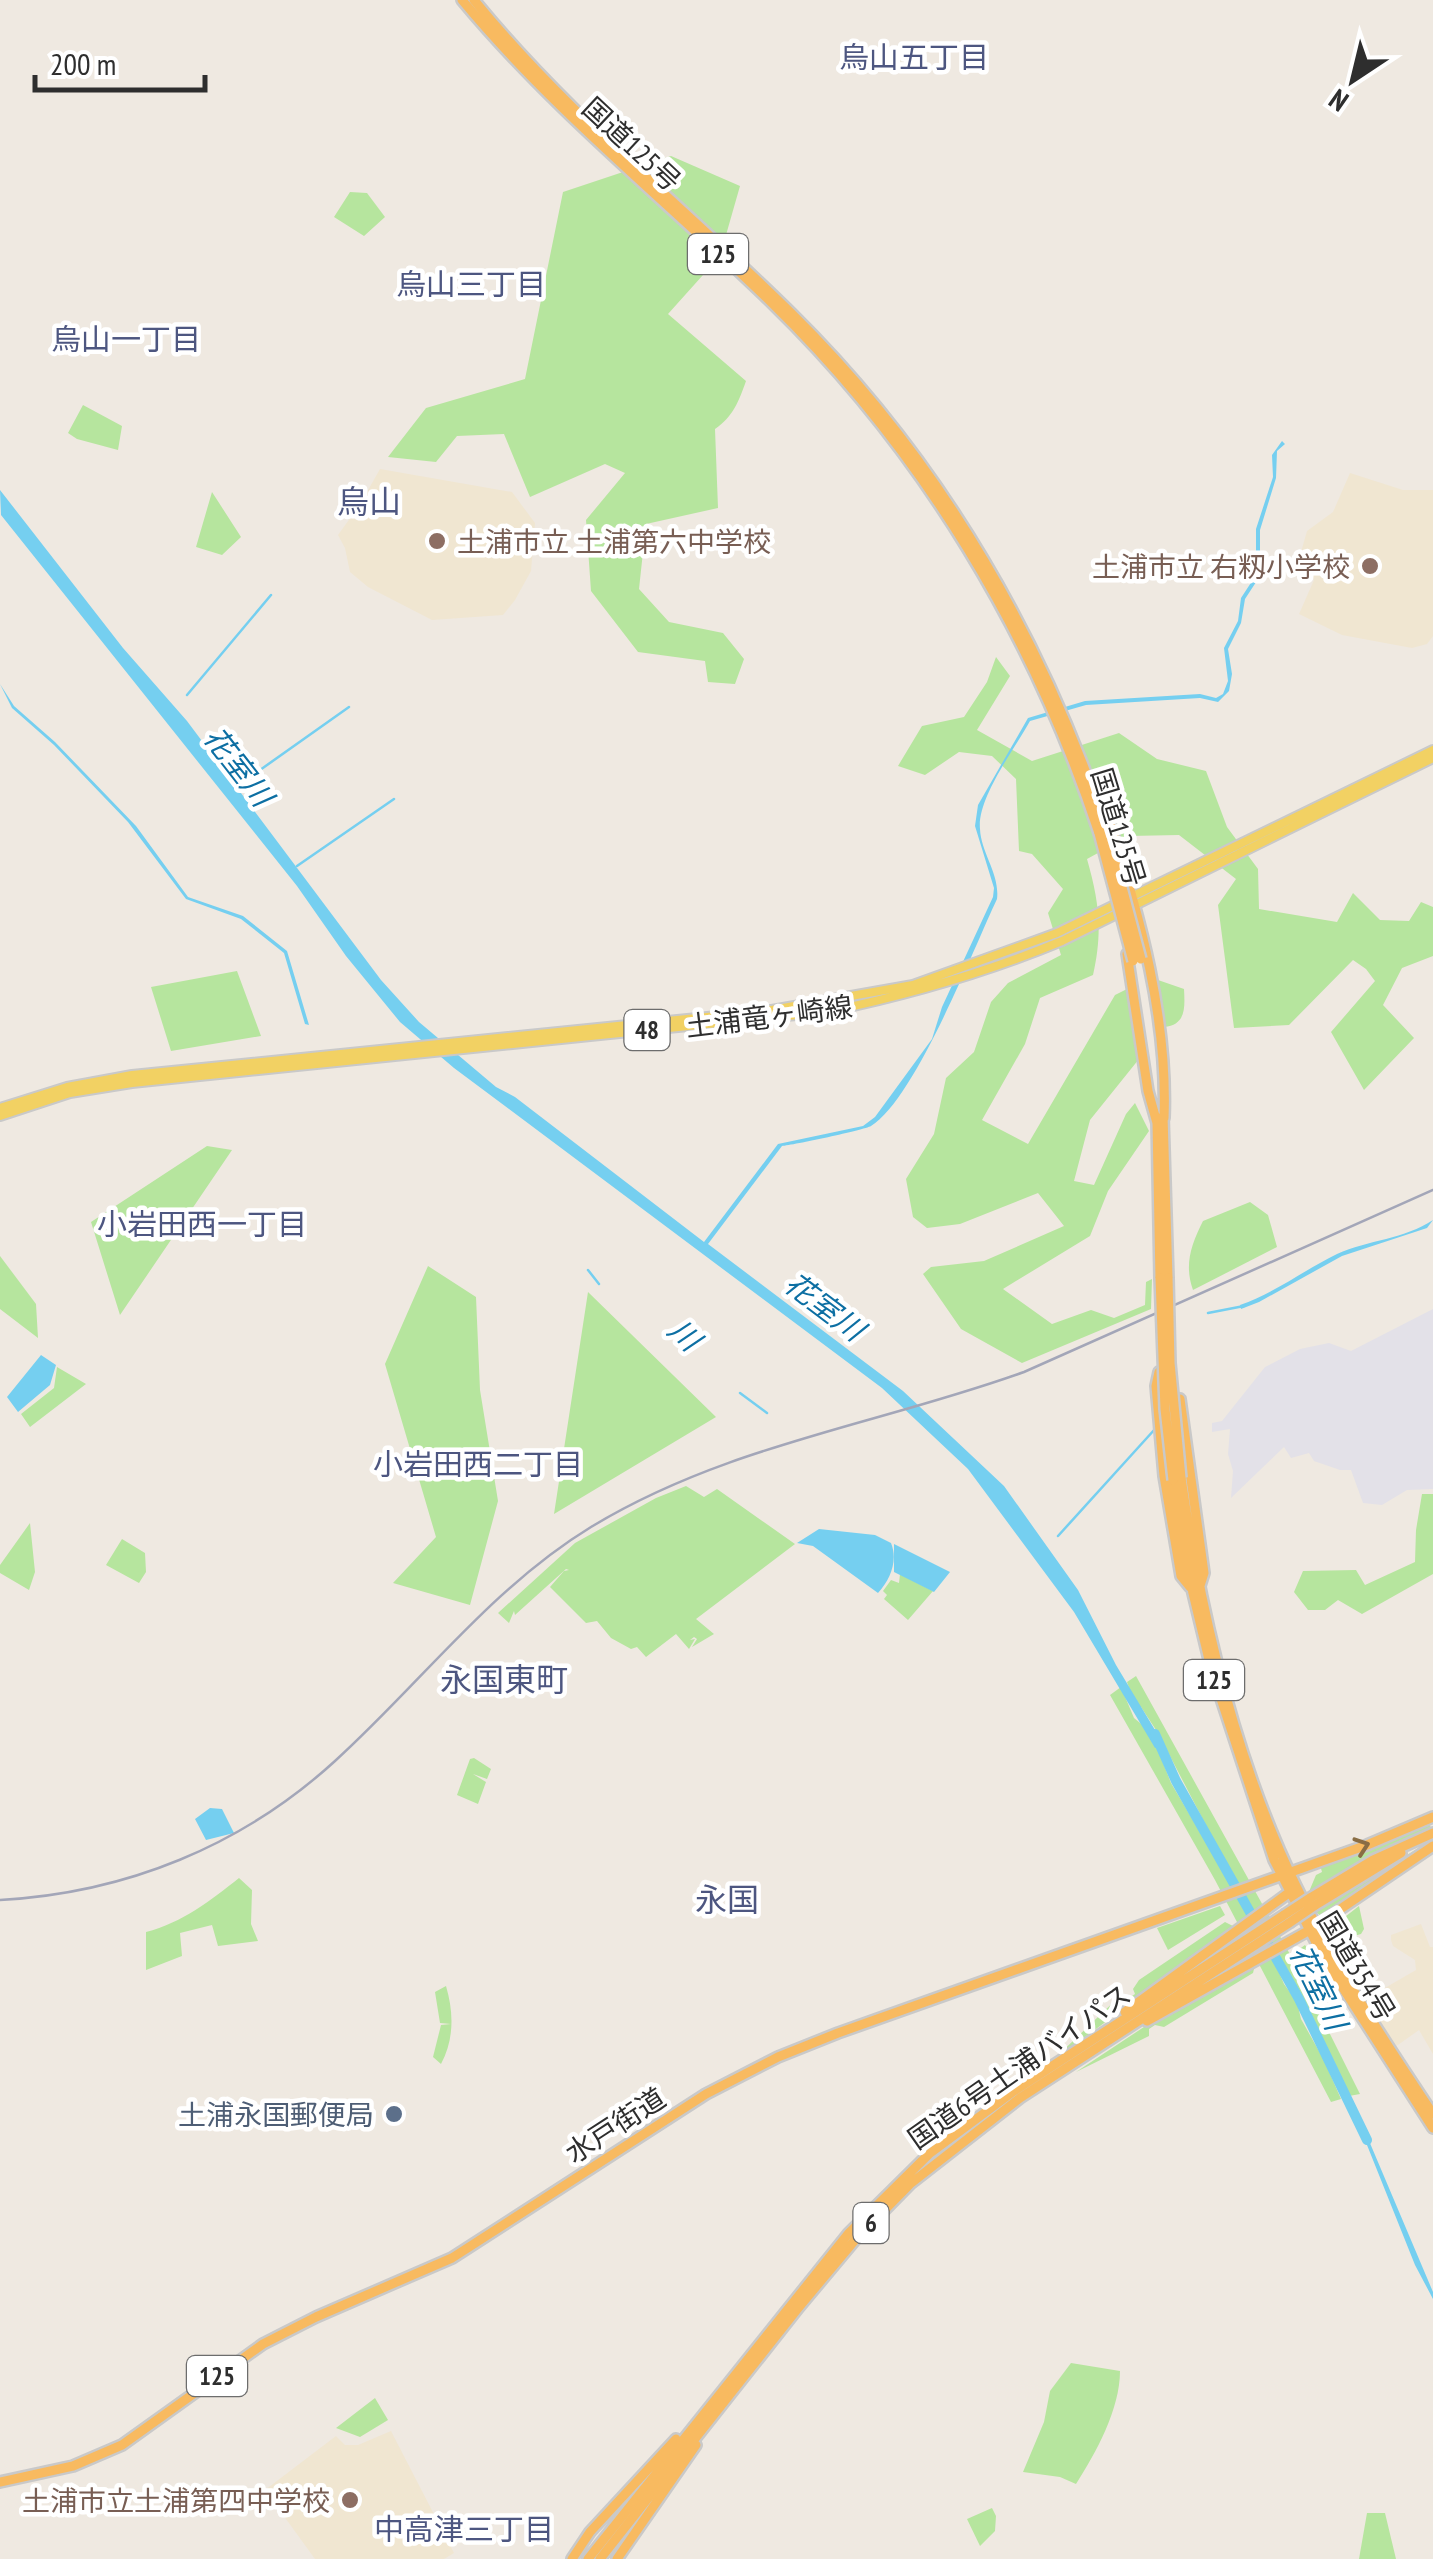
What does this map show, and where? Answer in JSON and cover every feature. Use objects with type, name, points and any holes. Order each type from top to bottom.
[{"type":"highway","name":"国道125号","points":[[462,0],[546,94],[770,301],[860,398],[964,542],[1047,687]]},
{"type":"highway","name":"国道125号","points":[[474,0],[551,89],[768,290],[866,394],[921,463],[971,536],[1002,589],[1047,687],[1103,832],[1137,960],[1160,1121],[1164,1278],[1177,1479],[1195,1589],[1284,1872]]},
{"type":"highway","points":[[1047,687],[1087,758],[1132,901],[1162,1056],[1160,1121]]},
{"type":"highway","points":[[1047,687],[1116,909],[1160,1121]]},
{"type":"highway","points":[[1159,1372],[1156,1386],[1164,1476],[1181,1576],[1195,1589],[1204,1573],[1180,1399]]},
{"type":"highway","name":"水戸街道","points":[[0,2482],[74,2466],[122,2445],[263,2344],[452,2258],[678,2111],[778,2057],[1367,1845],[1433,1817]]},
{"type":"highway","name":"国道6号土浦バイパス","points":[[588,2559],[822,2263],[929,2154],[1058,2062],[1312,1902],[1433,1833]]},
{"type":"highway","points":[[1079,2059],[1308,1931],[1433,1846]]},
{"type":"highway","name":"国道354号","points":[[1284,1872],[1308,1931],[1433,2128]]},
{"type":"highway","points":[[1058,2062],[1293,1890]]},
{"type":"highway","name":"国道354号","points":[[1308,1931],[1433,2114]]},
{"type":"highway","name":"国道6号土浦バイパス","points":[[600,2559],[810,2294],[882,2212],[979,2127],[1250,1942]]},
{"type":"highway","points":[[572,2559],[590,2532],[682,2431],[700,2417]]},
{"type":"highway","points":[[616,2559],[680,2471],[703,2429]]},
{"type":"main road","name":"土浦竜ヶ崎線","points":[[0,1108],[67,1086],[132,1075],[463,1045],[766,1010],[901,987],[1014,951],[1116,909],[1433,754]]},
{"type":"main road","name":"土浦竜ヶ崎線","points":[[0,1116],[85,1090],[419,1049]]},
{"type":"shaded area","name":"土浦市立 土浦第六中学校","points":[[380,469],[512,492],[535,523],[531,571],[503,615],[432,620],[368,587],[350,572],[338,535]]},
{"type":"shaded area","name":"土浦市立 右籾小学校","points":[[1350,473],[1403,490],[1433,490],[1433,636],[1427,644],[1412,648],[1342,635],[1299,614],[1314,580],[1301,552],[1307,531],[1333,512]]},
{"type":"shaded area","points":[[1433,1309],[1433,1489],[1407,1490],[1382,1505],[1363,1503],[1351,1470],[1314,1461],[1309,1453],[1291,1458],[1284,1447],[1231,1498],[1230,1429],[1212,1432],[1212,1423],[1222,1421],[1265,1367],[1300,1349],[1329,1343],[1351,1351]]},
{"type":"shaded area","points":[[1421,1924],[1433,1947],[1433,2054],[1419,2030],[1395,2047],[1364,2000],[1416,1970],[1415,1960],[1393,1946],[1391,1935]]},
{"type":"shaded area","name":"土浦市立土浦第四中学校","points":[[391,2431],[454,2553],[444,2559],[315,2559],[265,2490],[336,2436],[345,2445],[358,2445]]},
{"type":"green space","points":[[671,156],[740,186],[720,256],[668,314],[746,381],[731,414],[715,429],[718,508],[646,524],[639,589],[669,622],[723,633],[744,659],[735,684],[708,682],[705,661],[638,652],[591,591],[586,520],[625,473],[605,464],[530,497],[504,434],[457,436],[436,462],[388,457],[426,408],[525,379],[563,192]]},
{"type":"green space","points":[[350,192],[367,193],[385,217],[364,236],[334,217]]},
{"type":"green space","points":[[83,405],[122,426],[118,450],[68,433]]},
{"type":"green space","points":[[212,492],[241,537],[222,555],[196,547]]},
{"type":"green space","points":[[996,657],[1010,676],[977,730],[1032,761],[1119,733],[1157,759],[1206,771],[1227,827],[1258,869],[1259,909],[1337,922],[1353,893],[1380,920],[1409,921],[1421,902],[1433,907],[1433,956],[1402,968],[1383,1005],[1414,1038],[1364,1090],[1331,1032],[1375,981],[1366,969],[1353,960],[1289,1025],[1234,1028],[1218,905],[1236,879],[1179,835],[1129,836],[1087,859],[1098,916],[1093,975],[1040,998],[1025,1044],[982,1120],[1028,1144],[1115,995],[1127,989],[1139,1059],[1090,1120],[1074,1181],[1094,1185],[1126,1114],[1135,1103],[1149,1131],[1108,1191],[1090,1236],[1003,1289],[1052,1324],[1091,1310],[1114,1318],[1145,1305],[1146,1282],[1152,1279],[1151,1309],[1022,1363],[961,1329],[923,1274],[931,1267],[984,1261],[1064,1226],[1038,1193],[960,1224],[927,1228],[913,1217],[906,1179],[934,1134],[946,1078],[974,1052],[991,1002],[1008,983],[1061,955],[1048,913],[1063,889],[1032,854],[1019,851],[1016,779],[992,756],[959,752],[925,775],[898,766],[922,726],[964,717],[987,682]]},
{"type":"green space","points":[[237,971],[261,1036],[171,1051],[151,987]]},
{"type":"green space","points":[[1158,980],[1184,989],[1183,1014],[1171,1026],[1164,1027]]},
{"type":"green space","points":[[207,1146],[232,1150],[120,1315],[91,1222]]},
{"type":"green space","points":[[1250,1202],[1268,1215],[1277,1247],[1193,1290],[1190,1255],[1203,1221]]},
{"type":"green space","points":[[0,1256],[36,1304],[38,1338],[0,1309]]},
{"type":"green space","points":[[428,1266],[476,1297],[480,1390],[498,1501],[470,1605],[393,1583],[436,1537],[385,1364]]},
{"type":"green space","points":[[588,1292],[716,1417],[554,1514]]},
{"type":"green space","points":[[57,1367],[86,1384],[30,1427],[21,1414],[54,1388]]},
{"type":"green space","points":[[686,1486],[704,1497],[717,1489],[795,1544],[696,1619],[714,1634],[692,1647],[697,1639],[694,1637],[689,1649],[676,1634],[646,1657],[637,1647],[631,1649],[611,1638],[597,1621],[586,1623],[550,1587],[569,1570],[566,1569],[515,1615],[514,1611],[509,1623],[498,1613],[575,1543],[656,1498]]},
{"type":"green space","points":[[1422,1494],[1433,1494],[1433,1574],[1362,1614],[1338,1600],[1325,1610],[1308,1610],[1294,1592],[1303,1571],[1356,1570],[1365,1585],[1415,1562]]},
{"type":"green space","points":[[30,1523],[35,1572],[29,1590],[0,1573],[0,1565]]},
{"type":"green space","points":[[122,1539],[145,1553],[146,1572],[139,1583],[106,1565]]},
{"type":"green space","points":[[900,1574],[933,1591],[908,1620],[884,1599],[887,1595],[883,1591],[891,1580],[899,1583]]},
{"type":"green space","points":[[1136,1676],[1292,1958],[1360,2094],[1349,2096],[1299,1992],[1250,1910],[1158,1733],[1141,1707],[1136,1707],[1127,1682]]},
{"type":"green space","points":[[1121,1687],[1134,1718],[1151,1732],[1171,1783],[1269,1949],[1341,2099],[1331,2102],[1215,1880],[1110,1695]]},
{"type":"green space","points":[[470,1759],[491,1769],[487,1779],[473,1774],[486,1782],[478,1804],[457,1795]]},
{"type":"green space","points":[[1429,1823],[1431,1828],[1367,1857],[1308,1894],[1316,1875],[1322,1872],[1320,1865],[1378,1846]]},
{"type":"green space","points":[[1422,1846],[1423,1849],[1324,1919],[1315,1911],[1318,1908]]},
{"type":"green space","points":[[239,1878],[252,1890],[251,1924],[258,1941],[218,1946],[212,1925],[180,1933],[182,1956],[146,1970],[146,1932],[184,1917]]},
{"type":"green space","points":[[1220,1906],[1225,1915],[1168,1950],[1157,1928]]},
{"type":"green space","points":[[1359,1906],[1364,1929],[1354,1936],[1360,1959],[1354,1960],[1352,1969],[1328,1930]]},
{"type":"green space","points":[[1225,1922],[1235,1927],[1051,2062],[1122,1994],[1129,1998],[1135,1994],[1133,1989],[1139,1980]]},
{"type":"green space","points":[[1305,1945],[1330,1983],[1315,1991],[1294,1953]]},
{"type":"green space","points":[[1255,1965],[1253,1973],[1164,2027],[1155,2025],[1149,2029],[1149,2036],[1076,2072],[1153,2021]]},
{"type":"green space","points":[[446,1986],[451,2024],[440,2023],[435,1992]]},
{"type":"green space","points":[[451,2024],[448,2045],[441,2064],[433,2057],[441,2025]]},
{"type":"green space","points":[[1071,2363],[1120,2371],[1111,2415],[1076,2484],[1060,2477],[1023,2472],[1044,2422],[1050,2391]]},
{"type":"green space","points":[[375,2398],[388,2420],[360,2437],[336,2428]]},
{"type":"green space","points":[[992,2508],[995,2531],[980,2546],[967,2519]]},
{"type":"green space","points":[[1367,2513],[1385,2513],[1396,2559],[1359,2559]]},
{"type":"water","points":[[1282,441],[1285,444],[1277,451],[1276,478],[1260,530],[1260,576],[1245,599],[1241,623],[1228,649],[1232,674],[1229,691],[1218,702],[1200,698],[1086,705],[1030,721],[990,789],[981,817],[981,838],[996,881],[997,899],[941,1022],[924,1056],[906,1086],[871,1126],[782,1146],[708,1244],[903,1391],[1004,1486],[1078,1590],[1116,1665],[1164,1745],[1155,1748],[1074,1612],[968,1469],[882,1388],[454,1068],[400,1022],[346,956],[297,886],[1,515],[0,490],[123,648],[187,721],[381,980],[419,1022],[496,1087],[515,1097],[704,1242],[778,1144],[863,1126],[875,1117],[932,1039],[942,1007],[993,897],[994,888],[975,826],[978,805],[1028,718],[1085,701],[1200,694],[1216,698],[1223,694],[1228,681],[1224,648],[1238,621],[1241,598],[1256,575],[1256,529],[1273,477],[1272,455]]},
{"type":"water","points":[[0,684],[14,706],[55,742],[136,826],[188,897],[243,916],[287,951],[309,1025],[305,1024],[284,953],[241,919],[186,899],[128,822],[54,745],[12,708]]},
{"type":"water","points":[[1433,1220],[1427,1228],[1342,1256],[1241,1309],[1240,1305],[1337,1254],[1411,1231]]},
{"type":"water","points":[[41,1355],[56,1365],[50,1385],[18,1412],[7,1397]]},
{"type":"water","points":[[819,1529],[875,1535],[891,1543],[892,1569],[878,1593],[813,1546],[797,1543]]},
{"type":"water","points":[[894,1544],[950,1572],[934,1592],[894,1572]]},
{"type":"water","points":[[210,1808],[222,1809],[234,1833],[206,1840],[195,1819]]},
{"type":"water","points":[[1364,2129],[1433,2299],[1415,2265],[1361,2130]]},
{"type":"waterway","points":[[187,695],[271,595]]},
{"type":"waterway","points":[[236,787],[349,707]]},
{"type":"waterway","points":[[297,866],[394,799]]},
{"type":"waterway","name":"川","points":[[588,1270],[599,1284]]},
{"type":"waterway","points":[[1208,1313],[1244,1306]]},
{"type":"waterway","name":"川","points":[[740,1393],[767,1413]]},
{"type":"waterway","points":[[1058,1536],[1155,1429]]},
{"type":"waterway","name":"花室川","points":[[1155,1734],[1176,1781],[1299,1999],[1367,2140]]},
{"type":"railway","points":[[0,1900],[47,1896],[137,1875],[180,1860],[261,1818],[335,1761],[521,1578],[591,1527],[642,1499],[749,1456],[1024,1372],[1433,1190]]},
{"type":"place","name":"土浦市立 土浦第六中学校","points":[[437,541]]},
{"type":"place","name":"土浦市立 右籾小学校","points":[[1370,566]]},
{"type":"place","name":"土浦永国郵便局","points":[[394,2114]]},
{"type":"place","name":"土浦市立土浦第四中学校","points":[[350,2500]]},
{"type":"district","name":"烏山五丁目","points":[[914,56]]},
{"type":"district","name":"烏山三丁目","points":[[471,283]]},
{"type":"district","name":"烏山一丁目","points":[[126,338]]},
{"type":"district","name":"烏山","points":[[369,501]]},
{"type":"district","name":"小岩田西一丁目","points":[[202,1223]]},
{"type":"district","name":"小岩田西二丁目","points":[[478,1463]]},
{"type":"district","name":"永国東町","points":[[504,1679]]},
{"type":"district","name":"永国","points":[[727,1899]]},
{"type":"district","name":"中高津三丁目","points":[[464,2528]]}]
